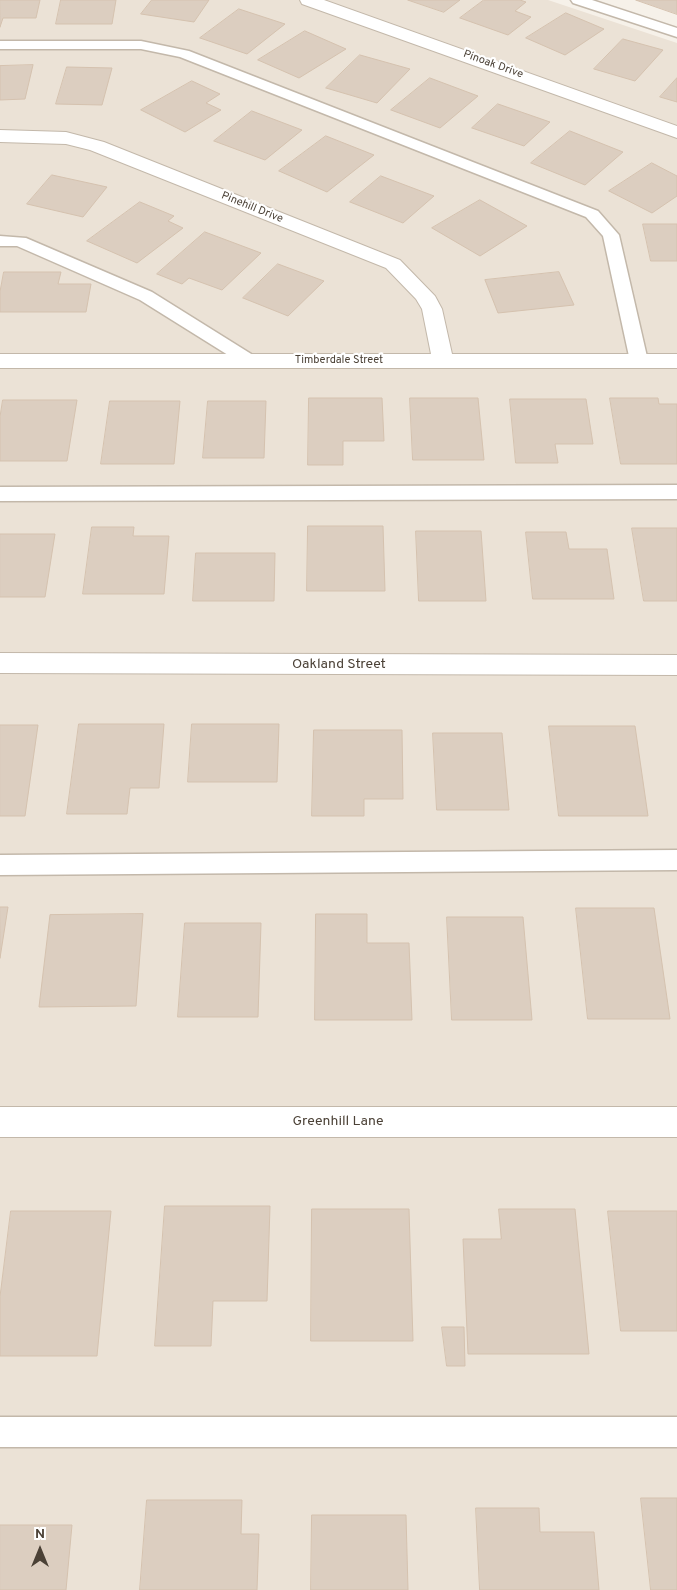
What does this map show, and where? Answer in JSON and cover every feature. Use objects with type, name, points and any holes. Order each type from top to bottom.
[{"type":"street","name":"Pinoak Drive","points":[[308,0],[677,132]]},
{"type":"street","name":"Pinehill Drive","points":[[0,136],[66,138],[97,146],[393,264],[426,296],[432,309],[443,361]]},
{"type":"street","name":"Timberdale Street","points":[[0,361],[677,361]]},
{"type":"street","name":"Oakland Street","points":[[0,663],[677,665]]},
{"type":"street","name":"Greenhill Lane","points":[[0,1122],[677,1122]]},
{"type":"lane","points":[[578,0],[677,34]]},
{"type":"lane","points":[[618,0],[677,20]]},
{"type":"lane","points":[[0,44],[141,44],[184,54],[592,214],[611,235],[639,361]]},
{"type":"lane","points":[[0,241],[20,241],[146,296],[250,361]]},
{"type":"lane","points":[[0,494],[677,492]]},
{"type":"lane","points":[[0,865],[677,860]]},
{"type":"lane","points":[[0,1432],[677,1432]]},
{"type":"shaded area","points":[[0,0],[548,0],[677,43],[677,1590],[0,1590]]},
{"type":"building","points":[[0,0],[40,0],[36,18],[3,18],[0,27]]},
{"type":"building","points":[[61,0],[116,0],[112,24],[56,24]]},
{"type":"building","points":[[152,0],[209,0],[194,22],[141,14]]},
{"type":"building","points":[[408,0],[460,0],[444,12]]},
{"type":"building","points":[[484,0],[520,0],[526,2],[515,11],[531,17],[508,35],[460,18]]},
{"type":"building","points":[[636,0],[677,0],[677,14]]},
{"type":"building","points":[[239,9],[285,24],[247,54],[200,38]]},
{"type":"building","points":[[566,13],[604,29],[565,55],[526,38]]},
{"type":"building","points":[[305,31],[346,49],[299,78],[258,60]]},
{"type":"building","points":[[623,39],[663,50],[635,81],[594,69]]},
{"type":"building","points":[[360,55],[410,69],[377,103],[326,88]]},
{"type":"building","points":[[33,65],[25,99],[0,100],[0,66]]},
{"type":"building","points":[[67,67],[112,68],[102,105],[56,104]]},
{"type":"building","points":[[430,78],[478,96],[440,128],[391,110]]},
{"type":"building","points":[[677,78],[677,102],[660,97]]},
{"type":"building","points":[[192,81],[220,94],[206,103],[221,110],[185,132],[141,110]]},
{"type":"building","points":[[498,104],[550,122],[524,146],[472,128]]},
{"type":"building","points":[[252,111],[302,130],[265,160],[214,141]]},
{"type":"building","points":[[570,131],[623,152],[585,185],[531,163]]},
{"type":"building","points":[[326,136],[374,155],[327,192],[279,171]]},
{"type":"building","points":[[652,163],[677,176],[677,196],[652,213],[609,191]]},
{"type":"building","points":[[52,175],[107,187],[83,217],[27,204]]},
{"type":"building","points":[[381,176],[434,196],[403,223],[350,202]]},
{"type":"building","points":[[480,200],[527,226],[480,256],[432,228]]},
{"type":"building","points":[[140,202],[174,216],[168,221],[183,228],[137,263],[87,241]]},
{"type":"building","points":[[643,224],[677,224],[677,261],[651,261]]},
{"type":"building","points":[[205,232],[261,253],[222,290],[189,278],[182,284],[157,274]]},
{"type":"building","points":[[278,264],[324,281],[288,316],[243,298]]},
{"type":"building","points":[[4,272],[61,272],[58,284],[91,284],[86,312],[0,312],[0,292]]},
{"type":"building","points":[[559,272],[574,305],[498,313],[485,280]]},
{"type":"building","points":[[309,398],[382,398],[384,441],[343,441],[343,465],[308,465]]},
{"type":"building","points":[[410,398],[478,398],[484,460],[413,460]]},
{"type":"building","points":[[610,398],[658,398],[659,404],[677,404],[677,464],[621,464]]},
{"type":"building","points":[[510,399],[586,399],[593,444],[555,444],[558,463],[516,463]]},
{"type":"building","points":[[3,400],[77,400],[67,461],[0,461],[0,417]]},
{"type":"building","points":[[110,401],[180,401],[174,464],[101,464]]},
{"type":"building","points":[[208,401],[266,401],[264,458],[203,458]]},
{"type":"building","points":[[308,526],[383,526],[385,591],[307,591]]},
{"type":"building","points":[[92,527],[134,527],[133,536],[169,536],[164,594],[83,594]]},
{"type":"building","points":[[632,528],[677,528],[677,601],[644,601]]},
{"type":"building","points":[[416,531],[481,531],[486,601],[419,601]]},
{"type":"building","points":[[526,532],[566,532],[569,549],[607,549],[614,599],[533,599]]},
{"type":"building","points":[[0,534],[55,534],[45,597],[0,597]]},
{"type":"building","points":[[196,553],[275,553],[274,601],[193,601]]},
{"type":"building","points":[[79,724],[164,724],[159,788],[130,788],[127,814],[67,814]]},
{"type":"building","points":[[192,724],[279,724],[277,782],[188,782]]},
{"type":"building","points":[[0,725],[38,725],[25,816],[0,816]]},
{"type":"building","points":[[549,726],[635,726],[648,816],[559,816]]},
{"type":"building","points":[[314,730],[402,730],[403,799],[364,799],[364,816],[312,816]]},
{"type":"building","points":[[433,733],[502,733],[509,810],[437,810]]},
{"type":"building","points":[[0,907],[8,907],[0,958]]},
{"type":"building","points":[[576,908],[654,908],[670,1019],[588,1019]]},
{"type":"building","points":[[143,914],[136,1006],[39,1007],[50,915]]},
{"type":"building","points":[[316,914],[367,914],[367,943],[409,943],[412,1020],[315,1020]]},
{"type":"building","points":[[447,917],[523,917],[532,1020],[452,1020]]},
{"type":"building","points":[[185,923],[261,923],[258,1017],[178,1017]]},
{"type":"building","points":[[165,1206],[270,1206],[267,1301],[213,1301],[211,1346],[155,1346]]},
{"type":"building","points":[[312,1209],[409,1209],[413,1341],[311,1341]]},
{"type":"building","points":[[499,1209],[575,1209],[589,1354],[468,1354],[463,1239],[501,1239]]},
{"type":"building","points":[[11,1211],[111,1211],[97,1356],[0,1356],[0,1297]]},
{"type":"building","points":[[608,1211],[677,1211],[677,1331],[621,1331]]},
{"type":"building","points":[[442,1327],[464,1327],[465,1366],[447,1366]]},
{"type":"building","points":[[641,1498],[677,1498],[677,1590],[651,1590]]},
{"type":"building","points":[[147,1500],[242,1500],[241,1534],[259,1534],[257,1590],[140,1590]]},
{"type":"building","points":[[476,1508],[539,1508],[540,1532],[594,1532],[599,1590],[480,1590]]},
{"type":"building","points":[[312,1515],[406,1515],[408,1590],[311,1590]]},
{"type":"building","points":[[0,1525],[72,1525],[66,1590],[0,1590]]}]
